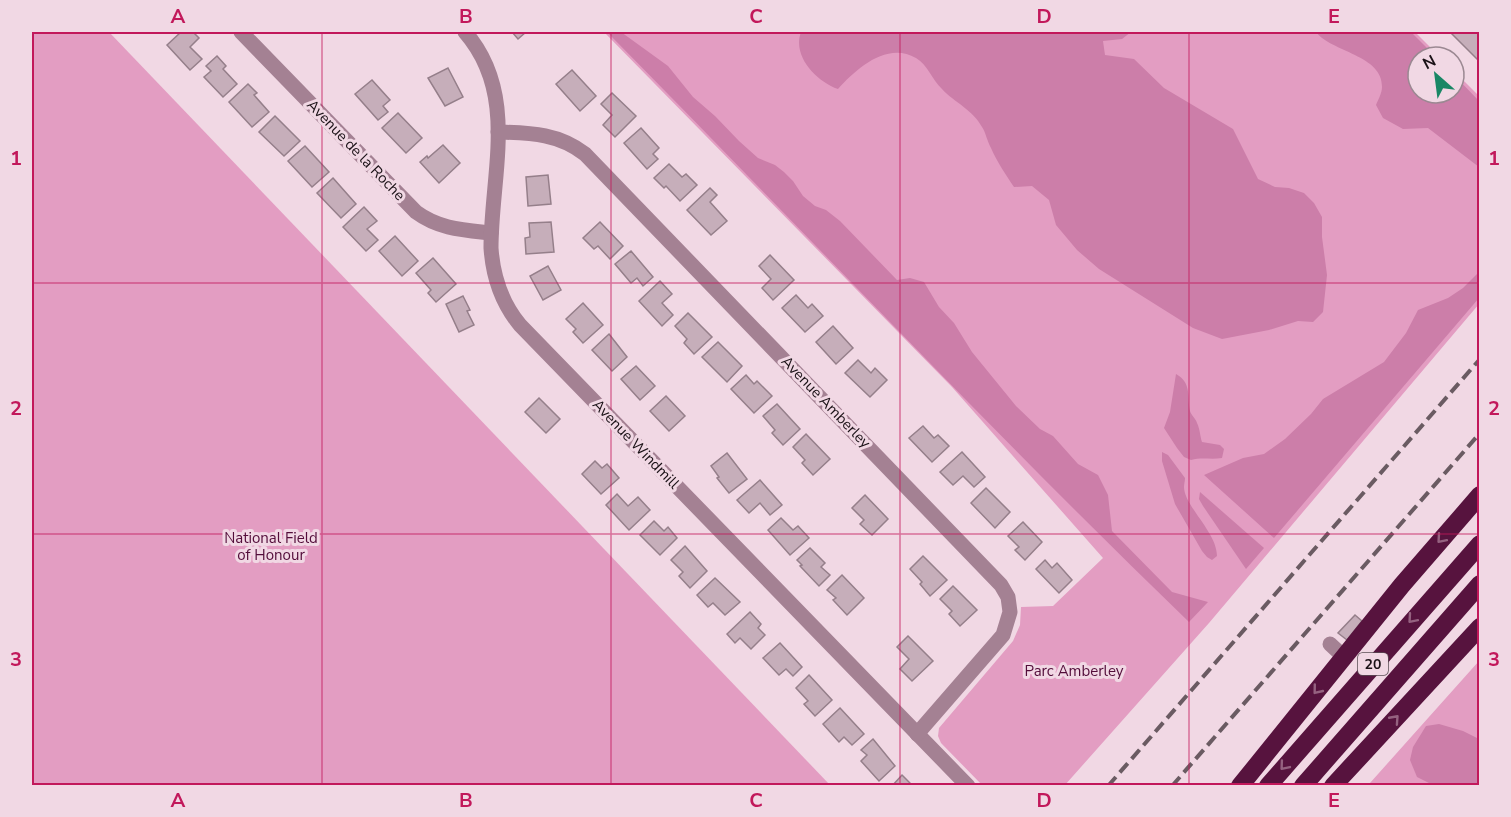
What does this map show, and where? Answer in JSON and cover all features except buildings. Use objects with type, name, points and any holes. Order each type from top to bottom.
[{"type":"highway","points":[[1240,786],[1408,577],[1479,495]]},
{"type":"highway","name":"20","points":[[1268,786],[1479,544]]},
{"type":"highway","name":"20","points":[[1303,786],[1479,584]]},
{"type":"highway","points":[[1333,786],[1479,627]]},
{"type":"street","name":"Avenue de la Roche","points":[[241,32],[416,212],[442,227],[491,233]]},
{"type":"street","name":"Avenue Windmill","points":[[465,32],[479,50],[489,69],[498,104],[491,233],[492,260],[498,288],[508,309],[520,325],[968,786]]},
{"type":"street","name":"Avenue Amberley","points":[[498,132],[548,135],[567,142],[585,154],[1001,585],[1008,597],[1010,612],[1003,634],[917,734]]},
{"type":"street","points":[[1330,644],[1344,657]]},
{"type":"green space","name":"National Field of Honour","points":[[32,32],[109,32],[830,785],[32,785]]},
{"type":"green space","name":"Parc Amberley","points":[[604,32],[1415,32],[1428,45],[1406,45],[1406,105],[1466,105],[1466,83],[1479,96],[1479,304],[1209,623],[1065,785],[982,785],[941,743],[938,736],[939,728],[1013,641],[1020,625],[1021,607],[1053,606],[1103,558],[952,387]]},
{"type":"green space","points":[[1479,661],[1479,785],[1367,786],[1370,783]]},
{"type":"shaded area","points":[[607,32],[621,32],[668,66],[693,97],[739,141],[758,158],[775,165],[784,172],[803,196],[815,206],[826,210],[840,221],[897,280],[910,278],[924,282],[972,352],[1016,406],[1040,429],[1053,436],[1078,464],[1098,475],[1108,495],[1112,531],[1172,592],[1208,602],[1189,622],[969,403]]},
{"type":"shaded area","points":[[801,32],[1131,32],[1122,39],[1103,41],[1105,55],[1134,59],[1164,88],[1233,129],[1258,179],[1275,187],[1289,188],[1304,193],[1314,203],[1322,217],[1327,275],[1323,312],[1313,322],[1298,321],[1269,330],[1222,339],[1193,328],[1099,269],[1077,250],[1056,225],[1049,200],[1032,186],[1014,187],[996,158],[978,121],[942,89],[920,61],[905,54],[883,55],[863,66],[838,89],[814,74],[808,66],[800,50]]},
{"type":"shaded area","points":[[1316,32],[1411,32],[1424,45],[1406,45],[1406,105],[1466,105],[1466,87],[1479,101],[1479,167],[1428,128],[1403,129],[1383,118],[1376,105],[1382,87],[1380,76],[1374,68],[1366,61],[1323,39]]},
{"type":"shaded area","points":[[1479,272],[1479,298],[1274,538],[1204,475],[1243,458],[1264,454],[1285,439],[1323,399],[1384,362],[1406,333],[1418,310],[1448,298],[1463,288]]},
{"type":"shaded area","points":[[1176,374],[1185,381],[1187,386],[1190,411],[1198,425],[1202,442],[1220,445],[1224,449],[1222,458],[1191,460],[1184,457],[1164,428],[1170,412]]},
{"type":"shaded area","points":[[1162,452],[1168,455],[1185,478],[1185,494],[1216,547],[1217,556],[1212,560],[1202,551],[1175,504],[1162,461]]},
{"type":"shaded area","points":[[1200,492],[1264,548],[1246,569],[1203,506],[1199,499]]},
{"type":"shaded area","points":[[1439,724],[1463,731],[1479,739],[1479,785],[1433,785],[1417,777],[1410,760],[1413,747],[1426,726]]},
{"type":"railway","points":[[1108,786],[1480,359]]},
{"type":"railway","points":[[1172,786],[1480,433]]}]
